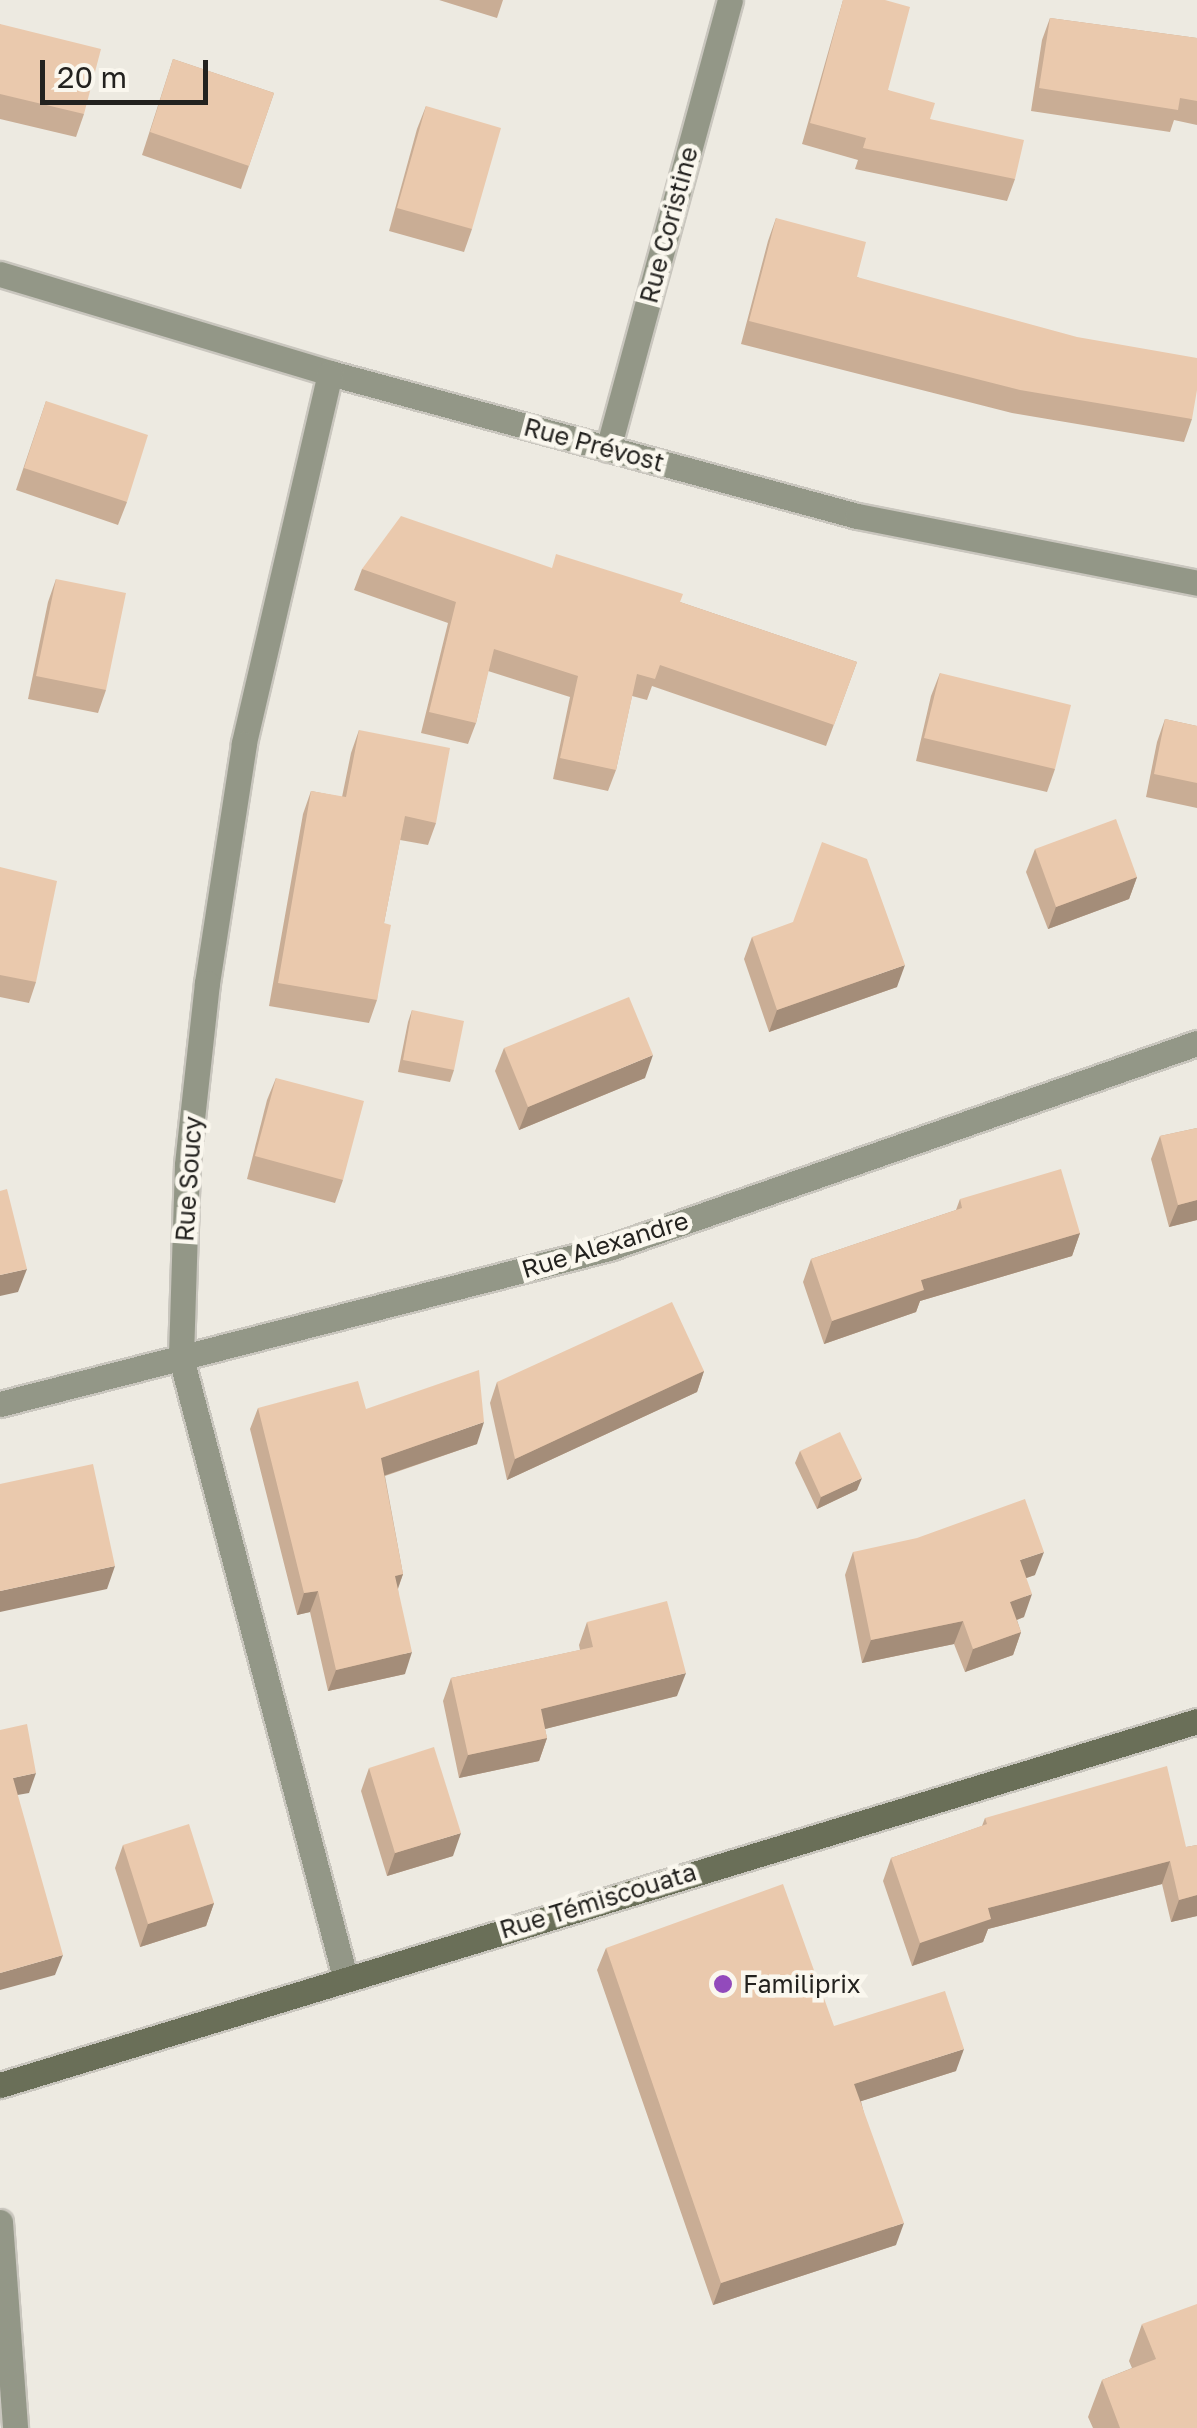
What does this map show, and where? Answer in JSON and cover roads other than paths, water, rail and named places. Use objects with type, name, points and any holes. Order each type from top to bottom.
[{"type":"main road","name":"Rue Témiscouata","points":[[0,2085],[1197,1721]]},
{"type":"street","name":"Rue Coristine","points":[[608,449],[730,0]]},
{"type":"street","name":"Rue Prévost","points":[[0,274],[330,372],[856,516],[1197,583]]},
{"type":"street","name":"Rue Soucy","points":[[330,372],[244,744],[207,983],[187,1165],[181,1358],[345,1977]]},
{"type":"street","name":"Rue Alexandre","points":[[0,1404],[609,1248],[1197,1044]]},
{"type":"street","points":[[0,2222],[15,2428]]},
{"type":"place","name":"Familiprix","points":[[723,1984]]}]
